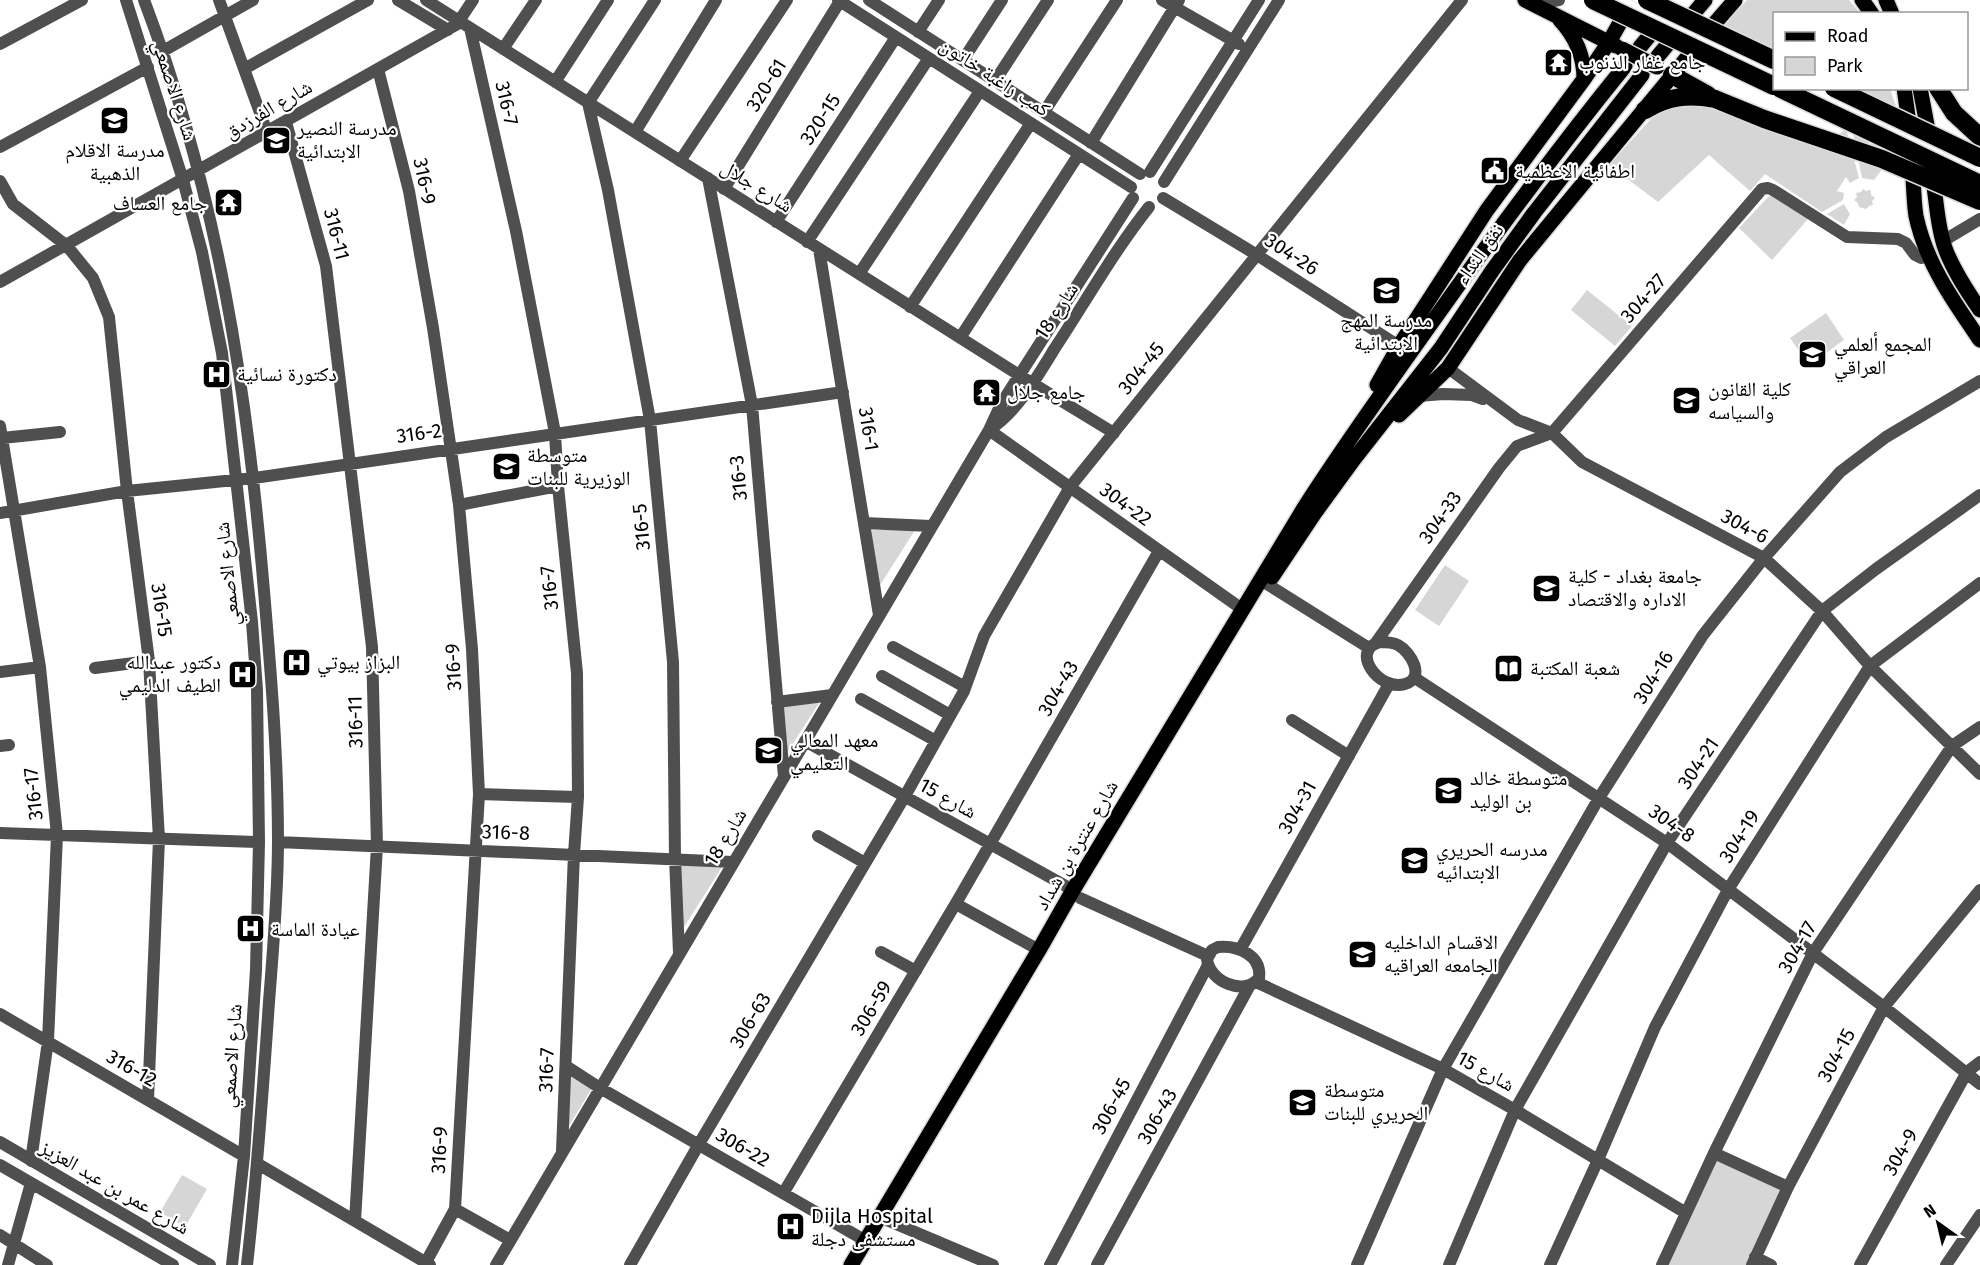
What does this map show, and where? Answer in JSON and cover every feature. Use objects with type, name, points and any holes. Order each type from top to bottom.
[{"type":"highway","points":[[1593,0],[1773,86]]},
{"type":"highway","points":[[1647,0],[1773,60]]},
{"type":"highway","points":[[1664,61],[1715,99]]},
{"type":"highway","points":[[1783,90],[1980,184]]},
{"type":"highway","points":[[1838,90],[1980,158]]},
{"type":"highway","points":[[1939,90],[1954,113],[1980,137]]},
{"type":"highway","points":[[1645,110],[1655,103],[1675,97],[1695,95],[1715,99],[1764,119],[1882,159],[1980,201]]},
{"type":"main road","points":[[1525,0],[1556,7],[1615,46],[1664,61],[1690,54]]},
{"type":"main road","points":[[1694,13],[1705,0]]},
{"type":"main road","points":[[1715,23],[1735,0]]},
{"type":"main road","points":[[1556,7],[1575,40],[1582,60],[1584,79]]},
{"type":"main road","points":[[1341,450],[1399,346],[1487,210],[1584,79],[1615,46],[1621,21]]},
{"type":"main road","points":[[1354,459],[1448,368],[1520,260],[1645,110],[1664,61]]},
{"type":"main road","name":"نفق النداء","points":[[1341,450],[1517,205],[1625,66]]},
{"type":"main road","name":"نفق النداء","points":[[1354,459],[1441,348],[1534,213],[1642,75]]},
{"type":"main road","points":[[1904,90],[1908,116]]},
{"type":"main road","points":[[1920,90],[1927,125]]},
{"type":"main road","points":[[1912,168],[1916,214],[1922,239],[1939,279],[1980,340]]},
{"type":"main road","points":[[1933,177],[1943,241],[1966,289],[1980,310]]},
{"type":"main road","name":"شارع عنترة بن شداد","points":[[863,1265],[1242,609],[1289,530],[1341,450]]},
{"type":"main road","name":"شارع عنترة بن شداد","points":[[851,1265],[1039,950],[1267,584],[1354,459]]},
{"type":"street","points":[[0,44],[82,0]]},
{"type":"street","name":"شارع الاصمعي","points":[[126,0],[183,180],[202,252],[222,353],[237,480],[257,690],[259,842],[256,970],[244,1156],[232,1265]]},
{"type":"street","name":"شارع الاصمعي","points":[[144,0],[164,51],[199,171],[218,250],[234,337],[254,478],[272,694],[278,842],[258,1164],[247,1265]]},
{"type":"street","points":[[219,0],[267,132]]},
{"type":"street","points":[[164,51],[253,0]]},
{"type":"street","points":[[244,69],[368,0]]},
{"type":"street","points":[[398,0],[448,30]]},
{"type":"street","name":"شارع جلال","points":[[426,0],[960,339],[1114,433]]},
{"type":"street","points":[[464,24],[473,0]]},
{"type":"street","points":[[503,49],[536,0]]},
{"type":"street","points":[[555,82],[608,0]]},
{"type":"street","points":[[588,103],[655,0]]},
{"type":"street","points":[[635,132],[716,0]]},
{"type":"street","points":[[680,161],[787,0]]},
{"type":"street","name":"كمب راغبة خاتون","points":[[868,0],[887,5],[918,32],[1091,143],[1145,173]]},
{"type":"street","points":[[918,32],[939,0]]},
{"type":"street","points":[[963,60],[1002,0]]},
{"type":"street","points":[[995,81],[1048,0]]},
{"type":"street","points":[[1044,112],[1117,0]]},
{"type":"street","points":[[1162,0],[1177,4],[1248,49]]},
{"type":"street","points":[[1145,173],[1158,175],[1164,182],[1166,190],[1163,198],[1157,204],[1149,207],[1140,205],[1132,193],[1134,180],[1145,173],[1259,0]]},
{"type":"street","points":[[1164,182],[1279,0]]},
{"type":"street","name":"304-45","points":[[905,796],[965,687],[988,629],[1070,487],[1462,0]]},
{"type":"street","points":[[1533,0],[1556,7]]},
{"type":"street","name":"كمب راغبة خاتون","points":[[839,1],[1031,123],[1132,193]]},
{"type":"street","name":"320-61","points":[[724,189],[839,1]]},
{"type":"street","points":[[1091,143],[1177,4]]},
{"type":"street","name":"شارع الفرزدق","points":[[0,282],[448,30],[464,24]]},
{"type":"street","name":"316-7","points":[[464,24],[516,231],[555,434],[577,673],[578,797],[562,1152]]},
{"type":"street","name":"320-15","points":[[776,222],[896,37]]},
{"type":"street","points":[[807,242],[929,58]]},
{"type":"street","points":[[0,147],[148,67]]},
{"type":"street","name":"316-9","points":[[378,69],[409,191],[459,505],[472,649],[479,794],[455,1209],[428,1264]]},
{"type":"street","points":[[859,274],[980,91]]},
{"type":"street","name":"316-5","points":[[588,103],[608,190],[650,420],[674,662],[675,858],[679,954]]},
{"type":"street","name":"316-11","points":[[286,122],[326,267],[372,647],[377,846],[355,1221]]},
{"type":"street","points":[[910,307],[1031,123]]},
{"type":"street","points":[[960,339],[1078,154]]},
{"type":"street","name":"316-3","points":[[708,178],[752,405],[784,777]]},
{"type":"street","name":"316-15","points":[[0,181],[13,204],[67,246],[93,278],[109,317],[127,491],[149,661],[159,839],[148,1100]]},
{"type":"street","name":"304-27","points":[[1552,433],[1762,189],[1773,190],[1847,237],[1898,239],[1906,243],[1915,255],[1921,258],[1929,256]]},
{"type":"street","name":"شارع 18","points":[[496,1265],[989,430],[1000,404],[1132,193]]},
{"type":"street","name":"304-26","points":[[1163,198],[1399,346]]},
{"type":"street","name":"شارع 18","points":[[989,430],[1006,416],[1032,383],[1149,207]]},
{"type":"street","points":[[1943,241],[1980,219]]},
{"type":"street","name":"316-1","points":[[819,249],[879,615]]},
{"type":"street","name":"304-6","points":[[1448,368],[1518,420],[1552,433],[1582,462],[1764,558],[1822,611],[1870,666],[1980,774]]},
{"type":"street","name":"304-16","points":[[1357,1265],[1443,1069],[1599,798],[1703,635],[1764,558],[1840,472],[1886,437],[1980,381]]},
{"type":"street","name":"316-2","points":[[6,512],[127,491],[254,478],[843,392]]},
{"type":"street","points":[[1419,396],[1472,395],[1490,401]]},
{"type":"street","name":"304-22","points":[[989,430],[1242,609]]},
{"type":"street","points":[[1,432],[60,432]]},
{"type":"street","name":"316-17","points":[[1,432],[6,512],[40,667],[57,835],[48,1041],[31,1161]]},
{"type":"street","name":"304-33","points":[[1372,646],[1517,446],[1552,433]]},
{"type":"street","points":[[459,505],[558,486]]},
{"type":"street","name":"304-21","points":[[1449,1265],[1515,1110],[1667,843],[1822,611],[1876,569],[1980,495]]},
{"type":"street","points":[[864,523],[931,526]]},
{"type":"street","name":"304-43","points":[[990,844],[1159,551]]},
{"type":"street","name":"304-19","points":[[1550,1265],[1655,1027],[1729,888],[1870,666],[1980,583]]},
{"type":"street","points":[[1267,584],[1372,646],[1393,643],[1403,649],[1414,664],[1415,678],[1405,684],[1389,684],[1377,676],[1367,659],[1372,646]]},
{"type":"street","points":[[893,647],[965,687]]},
{"type":"street","points":[[94,668],[149,661]]},
{"type":"street","points":[[0,672],[40,667]]},
{"type":"street","points":[[882,676],[950,715]]},
{"type":"street","name":"304-8","points":[[1415,678],[1667,843],[1884,1007],[1980,1084]]},
{"type":"street","name":"304-31","points":[[1240,950],[1389,684]]},
{"type":"street","points":[[777,702],[832,695]]},
{"type":"street","points":[[861,699],[936,741]]},
{"type":"street","points":[[1292,720],[1349,756]]},
{"type":"street","name":"304-17","points":[[1662,1265],[1714,1153],[1813,953],[1952,746],[1980,727]]},
{"type":"street","name":"شارع 15","points":[[805,741],[1076,894],[1208,961],[1211,971],[1224,982],[1238,986],[1253,983],[1443,1069],[1686,1213]]},
{"type":"street","points":[[479,794],[578,797]]},
{"type":"street","name":"306-63","points":[[630,1265],[905,796]]},
{"type":"street","points":[[0,833],[259,842]]},
{"type":"street","points":[[818,836],[865,863]]},
{"type":"street","name":"316-8","points":[[278,842],[733,862]]},
{"type":"street","name":"306-59","points":[[784,1192],[990,844]]},
{"type":"street","name":"304-15","points":[[1754,1261],[1788,1187],[1884,1007],[1980,890]]},
{"type":"street","points":[[956,904],[1039,950]]},
{"type":"street","points":[[1208,961],[1212,950],[1218,948],[1240,950],[1250,955],[1257,963],[1260,972],[1253,983]]},
{"type":"street","points":[[881,952],[916,970]]},
{"type":"street","name":"306-45","points":[[1050,1265],[1208,961]]},
{"type":"street","name":"306-43","points":[[1097,1265],[1253,983]]},
{"type":"street","name":"316-12","points":[[0,1014],[244,1156]]},
{"type":"street","name":"304-9","points":[[1860,1265],[1966,1072],[1980,1062]]},
{"type":"street","name":"306-22","points":[[566,1066],[600,1088],[866,1241]]},
{"type":"street","name":"شارع عمر بن عبد العزيز","points":[[0,1142],[210,1265]]},
{"type":"street","points":[[1714,1153],[1788,1187]]},
{"type":"street","points":[[258,1164],[428,1264]]},
{"type":"street","name":"شارع عمر بن عبد العزيز","points":[[0,1165],[173,1265]]},
{"type":"street","points":[[8,1265],[31,1183]]},
{"type":"street","points":[[455,1209],[510,1240]]},
{"type":"street","points":[[1946,1265],[1980,1215]]},
{"type":"street","points":[[889,1221],[993,1265]]},
{"type":"street","points":[[0,1234],[47,1265]]},
{"type":"street","points":[[1754,1261],[1771,1265]]},
{"type":"green space","points":[[1747,0],[1849,0],[1859,12],[1773,12],[1773,49],[1725,25]]},
{"type":"green space","points":[[1856,90],[1890,90],[1897,109]]},
{"type":"green space","points":[[1675,101],[1712,105],[1827,147],[1846,128],[1859,178],[1850,183],[1846,177],[1837,191],[1844,193],[1843,200],[1822,212],[1765,174],[1750,191],[1709,155],[1658,202],[1609,165],[1659,110]]},
{"type":"green space","points":[[1848,107],[1883,168],[1874,180],[1862,178]]},
{"type":"green space","points":[[1863,189],[1871,190],[1871,195],[1875,198],[1872,201],[1873,205],[1866,209],[1859,207],[1854,200],[1857,197],[1856,193]]},
{"type":"green space","points":[[1770,195],[1808,219],[1772,260],[1739,228]]},
{"type":"green space","points":[[1844,204],[1850,214],[1844,225],[1827,214]]},
{"type":"green space","points":[[1587,290],[1632,326],[1615,346],[1571,310]]},
{"type":"green space","points":[[1826,313],[1844,340],[1809,365],[1790,338]]},
{"type":"green space","points":[[873,530],[915,530],[877,590],[868,535]]},
{"type":"green space","points":[[1445,565],[1469,581],[1439,626],[1415,610]]},
{"type":"green space","points":[[821,700],[783,759],[782,705]]},
{"type":"green space","points":[[681,865],[722,867],[679,935]]},
{"type":"green space","points":[[570,1073],[592,1088],[564,1134]]},
{"type":"green space","points":[[1714,1153],[1788,1187],[1752,1265],[1662,1265]]},
{"type":"green space","points":[[182,1175],[207,1189],[185,1227],[160,1212]]},
{"type":"tunnel","points":[[1621,21],[1632,0]]},
{"type":"place","name":"جامع غفار الذنوب","points":[[1558,62]]},
{"type":"place","name":"مدرسة الاقلام الذهبية","points":[[115,120]]},
{"type":"place","name":"مدرسة النصير الابتدائية","points":[[276,140]]},
{"type":"place","name":"اطفائية الاعظمية","points":[[1494,171]]},
{"type":"place","name":"جامع العساف","points":[[228,203]]},
{"type":"place","name":"مدرسة المهج الابتدائية","points":[[1386,290]]},
{"type":"place","name":"المجمع ألعلمي العراقي","points":[[1813,355]]},
{"type":"place","name":"دكتورة نسائية","points":[[216,374]]},
{"type":"place","name":"جامع جلال","points":[[986,392]]},
{"type":"place","name":"كلية القانون والسياسه","points":[[1687,401]]},
{"type":"place","name":"متوسطة الوزيرية للبنات","points":[[506,467]]},
{"type":"place","name":"جامعة بغداد - كلية الاداره والاقتصاد","points":[[1547,588]]},
{"type":"place","name":"البزاز بيوتي","points":[[296,662]]},
{"type":"place","name":"شعبة المكتبة","points":[[1509,668]]},
{"type":"place","name":"دكتور عبدالله الطيف الدليمي","points":[[242,674]]},
{"type":"place","name":"معهد المعالي التعليمي","points":[[769,751]]},
{"type":"place","name":"متوسطة خالد بن الوليد","points":[[1449,790]]},
{"type":"place","name":"مدرسه الحريري الابتدائيه","points":[[1415,860]]},
{"type":"place","name":"عيادة الماسة","points":[[250,929]]},
{"type":"place","name":"الاقسام الداخليه الجامعه العراقيه","points":[[1363,954]]},
{"type":"place","name":"متوسطة الحريري للبنات","points":[[1303,1102]]},
{"type":"place","name":"Dijla Hospital مستشفى دجلة","points":[[790,1227]]}]
